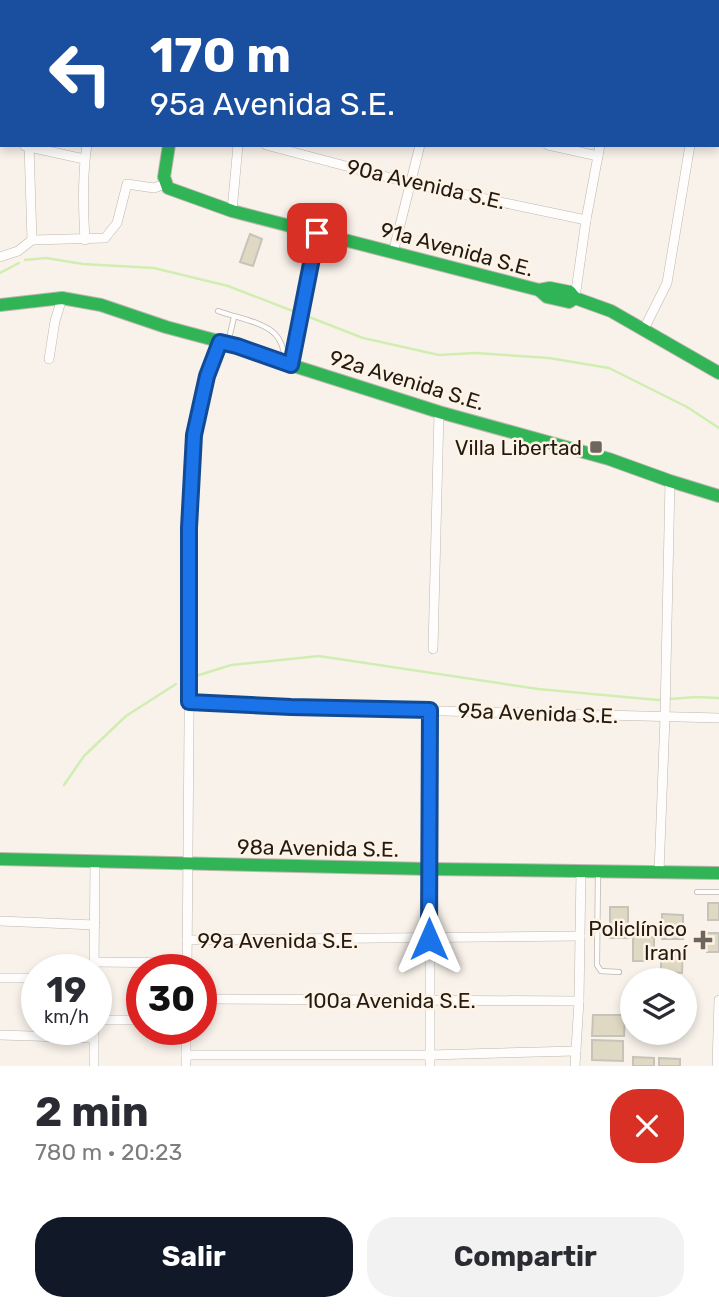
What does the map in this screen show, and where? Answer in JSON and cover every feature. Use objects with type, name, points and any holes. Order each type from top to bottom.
[{"type":"street","points":[[27,147],[32,240]]},
{"type":"street","points":[[31,147],[84,159]]},
{"type":"street","points":[[85,240],[83,209],[86,147]]},
{"type":"street","points":[[0,257],[18,251],[32,240],[105,239],[117,223],[127,184],[154,188],[166,184],[164,177],[169,147]]},
{"type":"street","points":[[232,211],[238,147]]},
{"type":"street","name":"90a Avenida S.E.","points":[[274,147],[410,183],[586,220]]},
{"type":"street","points":[[393,253],[419,147]]},
{"type":"street","points":[[557,147],[598,156]]},
{"type":"street","points":[[575,298],[600,147]]},
{"type":"street","points":[[644,329],[667,283],[690,147]]},
{"type":"street","name":"91a Avenida S.E.","points":[[166,184],[168,188],[232,211],[540,290],[550,288],[570,292],[575,298],[611,311],[719,373]]},
{"type":"street","points":[[288,364],[301,320],[317,233]]},
{"type":"street","points":[[49,359],[62,298]]},
{"type":"street","name":"92a Avenida S.E.","points":[[0,305],[62,298],[101,305],[439,412],[609,459],[719,496]]},
{"type":"street","points":[[187,954],[189,528],[194,435],[207,376],[224,343]]},
{"type":"street","points":[[433,649],[439,412]]},
{"type":"street","points":[[659,872],[670,481]]},
{"type":"street","name":"95a Avenida S.E.","points":[[189,702],[719,718]]},
{"type":"street","points":[[430,710],[430,1066]]},
{"type":"street","name":"98a Avenida S.E.","points":[[0,859],[429,870],[719,873]]},
{"type":"street","points":[[94,954],[95,862]]},
{"type":"street","points":[[575,1066],[579,1001],[580,870]]},
{"type":"street","points":[[0,921],[95,925]]},
{"type":"street","name":"99a Avenida S.E.","points":[[187,940],[580,936]]},
{"type":"street","points":[[0,978],[21,978]]},
{"type":"street","name":"100a Avenida S.E.","points":[[217,999],[579,1001]]},
{"type":"street","points":[[717,1066],[719,1000]]},
{"type":"street","points":[[0,1035],[21,1035]]},
{"type":"street","points":[[94,1045],[94,1066]]},
{"type":"street","points":[[186,1045],[186,1066]]},
{"type":"street","points":[[186,1055],[430,1055],[576,1051]]},
{"type":"lane","points":[[218,312],[266,327],[276,334],[288,364]]},
{"type":"lane","points":[[224,343],[234,317]]},
{"type":"lane","points":[[598,870],[597,965],[601,971],[619,972]]},
{"type":"lane","points":[[698,892],[719,892]]},
{"type":"building","points":[[250,234],[262,239],[253,266],[240,262]]},
{"type":"building","points":[[708,903],[719,903],[719,920],[708,920]]},
{"type":"building","points":[[610,907],[628,907],[628,938],[610,938]]},
{"type":"building","points":[[662,914],[683,915],[683,939],[662,939]]},
{"type":"building","points":[[707,933],[719,933],[719,952],[707,952]]},
{"type":"building","points":[[633,937],[654,937],[654,961],[633,961]]},
{"type":"building","points":[[661,949],[683,949],[682,968],[661,968]]},
{"type":"building","points":[[593,1015],[620,1015],[620,1036],[592,1036]]},
{"type":"building","points":[[592,1040],[620,1041],[620,1045],[623,1045],[623,1061],[592,1060]]},
{"type":"building","points":[[633,1057],[654,1058],[654,1066],[633,1066]]},
{"type":"building","points":[[659,1058],[680,1059],[680,1066],[659,1066]]},
{"type":"waterway","points":[[25,260],[46,258],[83,264],[154,268],[228,286],[298,313]]},
{"type":"waterway","points":[[0,273],[19,263]]},
{"type":"waterway","points":[[304,315],[363,338],[439,355],[475,353],[549,358],[609,368],[687,407],[719,428]]},
{"type":"waterway","points":[[196,676],[231,665],[319,656],[538,689],[658,700],[719,698]]},
{"type":"waterway","points":[[64,785],[84,756],[126,716],[176,684]]},
{"type":"traffic: fast","points":[[169,147],[164,177],[168,188],[232,211],[539,290],[547,297],[569,302],[575,298]]},
{"type":"traffic: fast","points":[[539,290],[550,288],[570,292],[575,298],[611,311],[719,373]]},
{"type":"traffic: fast","points":[[0,305],[62,298],[101,305],[439,412],[609,459],[719,496]]},
{"type":"traffic: fast","points":[[0,859],[719,873]]},
{"type":"place","name":"Villa Libertad","points":[[596,447]]},
{"type":"place","name":"Policlínico Iraní","points":[[703,940]]},
{"type":"route","points":[[317,233],[291,365],[220,342],[207,376],[194,435],[191,483],[189,702],[430,710],[429,939]]}]
